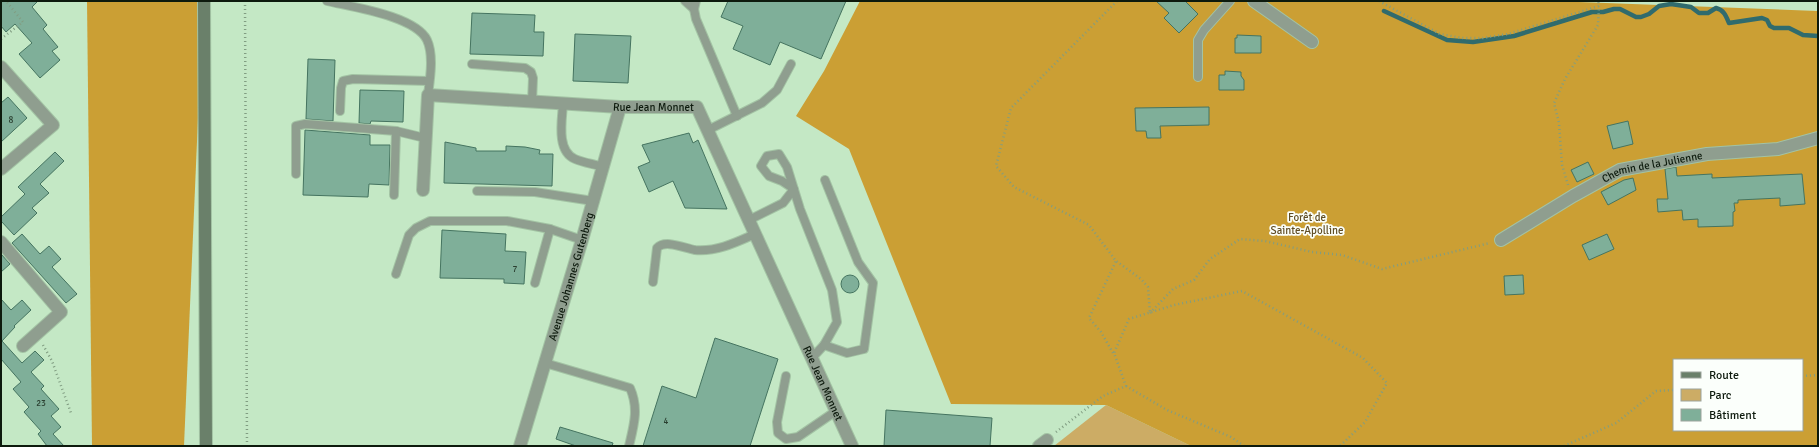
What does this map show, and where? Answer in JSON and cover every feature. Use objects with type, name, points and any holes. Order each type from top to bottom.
[{"type":"main road","points":[[204,1],[206,446]]},
{"type":"street","points":[[1254,1],[1312,42]]},
{"type":"street","points":[[1,67],[53,125],[1,169]]},
{"type":"street","points":[[423,190],[428,95]]},
{"type":"street","name":"Rue Jean Monnet","points":[[428,95],[620,107],[697,107],[852,446]]},
{"type":"street","name":"Avenue Johannes Gutenberg","points":[[520,446],[620,107]]},
{"type":"street","name":"Chemin de la Julienne","points":[[1501,240],[1620,170],[1707,154],[1778,149],[1818,138]]},
{"type":"street","points":[[1,242],[61,312],[23,346]]},
{"type":"lane","points":[[327,1],[400,19],[417,28],[427,41],[431,66],[428,95]]},
{"type":"lane","points":[[685,1],[695,5],[696,19],[737,116]]},
{"type":"lane","points":[[1198,77],[1198,40],[1204,30],[1230,1]]},
{"type":"lane","points":[[472,64],[525,68],[531,72],[533,78],[532,102]]},
{"type":"lane","points":[[708,130],[762,103],[777,90],[791,64]]},
{"type":"lane","points":[[340,111],[340,88],[343,81],[353,79],[429,81]]},
{"type":"lane","points":[[563,104],[561,134],[566,150],[574,159],[603,167]]},
{"type":"lane","points":[[296,174],[296,126],[305,124],[396,131],[425,138]]},
{"type":"lane","points":[[394,195],[396,131]]},
{"type":"lane","points":[[794,190],[782,181],[769,176],[761,166],[767,156],[779,154],[787,167],[794,190],[832,290],[837,322],[824,345],[812,358]]},
{"type":"lane","points":[[824,345],[847,353],[864,349],[873,283],[858,262],[825,180]]},
{"type":"lane","points":[[749,220],[783,203],[794,190]]},
{"type":"lane","points":[[476,191],[535,192],[593,201]]},
{"type":"lane","points":[[396,274],[409,235],[416,228],[430,221],[507,222],[550,229],[582,240]]},
{"type":"lane","points":[[535,283],[550,229]]},
{"type":"lane","points":[[654,282],[657,248],[659,245],[665,244],[697,250],[725,247],[755,234]]},
{"type":"lane","points":[[545,363],[630,388],[635,399],[636,414],[629,446]]},
{"type":"lane","points":[[786,376],[777,422],[778,433],[786,439],[798,437],[836,411]]},
{"type":"path","points":[[1,39],[23,22],[6,1]]},
{"type":"path","points":[[245,1],[247,446]]},
{"type":"path","points":[[1117,1],[1011,108],[996,166],[1014,187],[1089,225],[1116,261],[1141,279],[1148,287],[1150,313]]},
{"type":"path","points":[[1379,1],[1440,34],[1462,38],[1483,38],[1508,34],[1598,6]]},
{"type":"path","points":[[1574,196],[1565,178],[1562,165],[1559,123],[1554,103],[1565,79],[1598,25],[1598,1]]},
{"type":"path","points":[[1150,313],[1173,289],[1194,280],[1210,259],[1240,239],[1265,241],[1312,252],[1342,255],[1382,270],[1501,240]]},
{"type":"path","points":[[1116,261],[1090,318],[1114,353],[1126,386],[1167,410],[1231,437],[1244,446]]},
{"type":"path","points":[[1114,353],[1129,319],[1174,305],[1242,291],[1363,358],[1387,383],[1365,422],[1340,446]]},
{"type":"path","points":[[36,334],[52,361],[72,413]]},
{"type":"path","points":[[1803,376],[1818,375]]},
{"type":"path","points":[[1043,443],[1103,396],[1126,386]]},
{"type":"path","points":[[1564,446],[1616,423],[1656,391],[1673,390]]},
{"type":"green space","points":[[87,1],[203,1],[184,446],[92,446]]},
{"type":"green space","name":"Forêt de Sainte-Apolline","points":[[860,1],[1552,1],[1818,11],[1818,446],[1191,446],[1106,405],[951,404],[849,149],[796,116],[824,71]]},
{"type":"green space","points":[[1106,405],[1191,446],[1054,446]]},
{"type":"building","points":[[1,1],[38,1],[32,7],[47,25],[43,29],[58,47],[52,51],[60,60],[40,78],[19,54],[32,43],[15,24],[6,32],[1,26]]},
{"type":"building","points":[[728,1],[846,1],[821,59],[780,42],[770,65],[733,49],[743,26],[721,17]]},
{"type":"building","points":[[1156,1],[1185,1],[1198,14],[1179,33],[1164,18],[1169,13]]},
{"type":"building","points":[[472,13],[535,15],[534,32],[544,32],[543,56],[470,54]]},
{"type":"building","points":[[575,34],[631,36],[628,83],[573,81]]},
{"type":"building","points":[[1237,35],[1261,36],[1261,53],[1235,53],[1235,38],[1237,38]]},
{"type":"building","points":[[308,59],[335,60],[333,121],[306,119]]},
{"type":"building","points":[[1225,71],[1241,72],[1241,76],[1244,80],[1244,90],[1219,90],[1219,75],[1225,75]]},
{"type":"building","points":[[360,90],[404,91],[403,122],[371,121],[370,124],[359,123]]},
{"type":"building","points":[[8,97],[27,118],[1,142],[1,103]]},
{"type":"building","points":[[1209,107],[1209,125],[1160,126],[1161,138],[1147,138],[1146,131],[1136,131],[1135,108]]},
{"type":"building","points":[[1628,121],[1633,144],[1613,149],[1607,126]]},
{"type":"building","points":[[305,130],[370,135],[370,145],[390,145],[389,185],[369,184],[368,197],[303,195]]},
{"type":"building","points":[[689,133],[693,143],[698,140],[727,209],[685,208],[673,181],[649,192],[638,167],[650,162],[642,145]]},
{"type":"building","points":[[445,142],[476,148],[476,151],[506,151],[506,146],[525,147],[540,150],[539,154],[553,154],[552,186],[444,183]]},
{"type":"building","points":[[55,152],[64,161],[40,184],[49,193],[32,208],[37,213],[14,235],[1,221],[1,217],[25,194],[18,187]]},
{"type":"building","points":[[1588,162],[1594,174],[1577,182],[1571,170]]},
{"type":"building","points":[[1676,167],[1677,176],[1712,174],[1712,178],[1802,174],[1805,204],[1780,206],[1780,198],[1738,200],[1738,203],[1734,203],[1735,211],[1733,212],[1733,226],[1698,227],[1698,219],[1683,220],[1682,210],[1658,212],[1657,199],[1668,199],[1665,169]]},
{"type":"building","points":[[1633,178],[1636,190],[1608,205],[1601,192],[1624,180]]},
{"type":"building","points":[[442,230],[506,234],[505,251],[526,252],[524,284],[504,283],[504,279],[440,278]]},
{"type":"building","points":[[22,234],[40,254],[49,246],[61,259],[52,267],[77,294],[66,303],[12,243]]},
{"type":"building","points":[[1607,234],[1614,249],[1589,260],[1582,245]]},
{"type":"building","points":[[1,254],[10,264],[1,272]]},
{"type":"building","points":[[846,275],[854,275],[859,280],[857,291],[854,293],[846,293],[841,288],[841,280]]},
{"type":"building","points":[[1523,275],[1524,294],[1505,295],[1504,276]]},
{"type":"building","points":[[1,299],[11,310],[22,300],[31,310],[14,326],[15,327],[2,341],[22,363],[35,351],[44,360],[31,372],[44,386],[41,389],[59,409],[51,416],[61,427],[53,434],[64,446],[47,446],[38,434],[41,431],[24,412],[29,407],[13,389],[21,382],[1,359]]},
{"type":"building","points":[[715,338],[778,359],[750,446],[643,446],[662,386],[696,398]]},
{"type":"building","points":[[886,410],[992,418],[990,446],[884,446]]},
{"type":"building","points":[[560,427],[613,443],[612,446],[576,446],[556,439]]},
{"type":"waterway","points":[[1384,11],[1447,40],[1473,42],[1514,36],[1592,12],[1620,9],[1636,17],[1641,17],[1649,14],[1659,6],[1671,4],[1691,7],[1699,13],[1708,13],[1716,8],[1723,12],[1729,23],[1762,18],[1767,20],[1770,26],[1774,28],[1789,28],[1803,35],[1818,36]]}]
